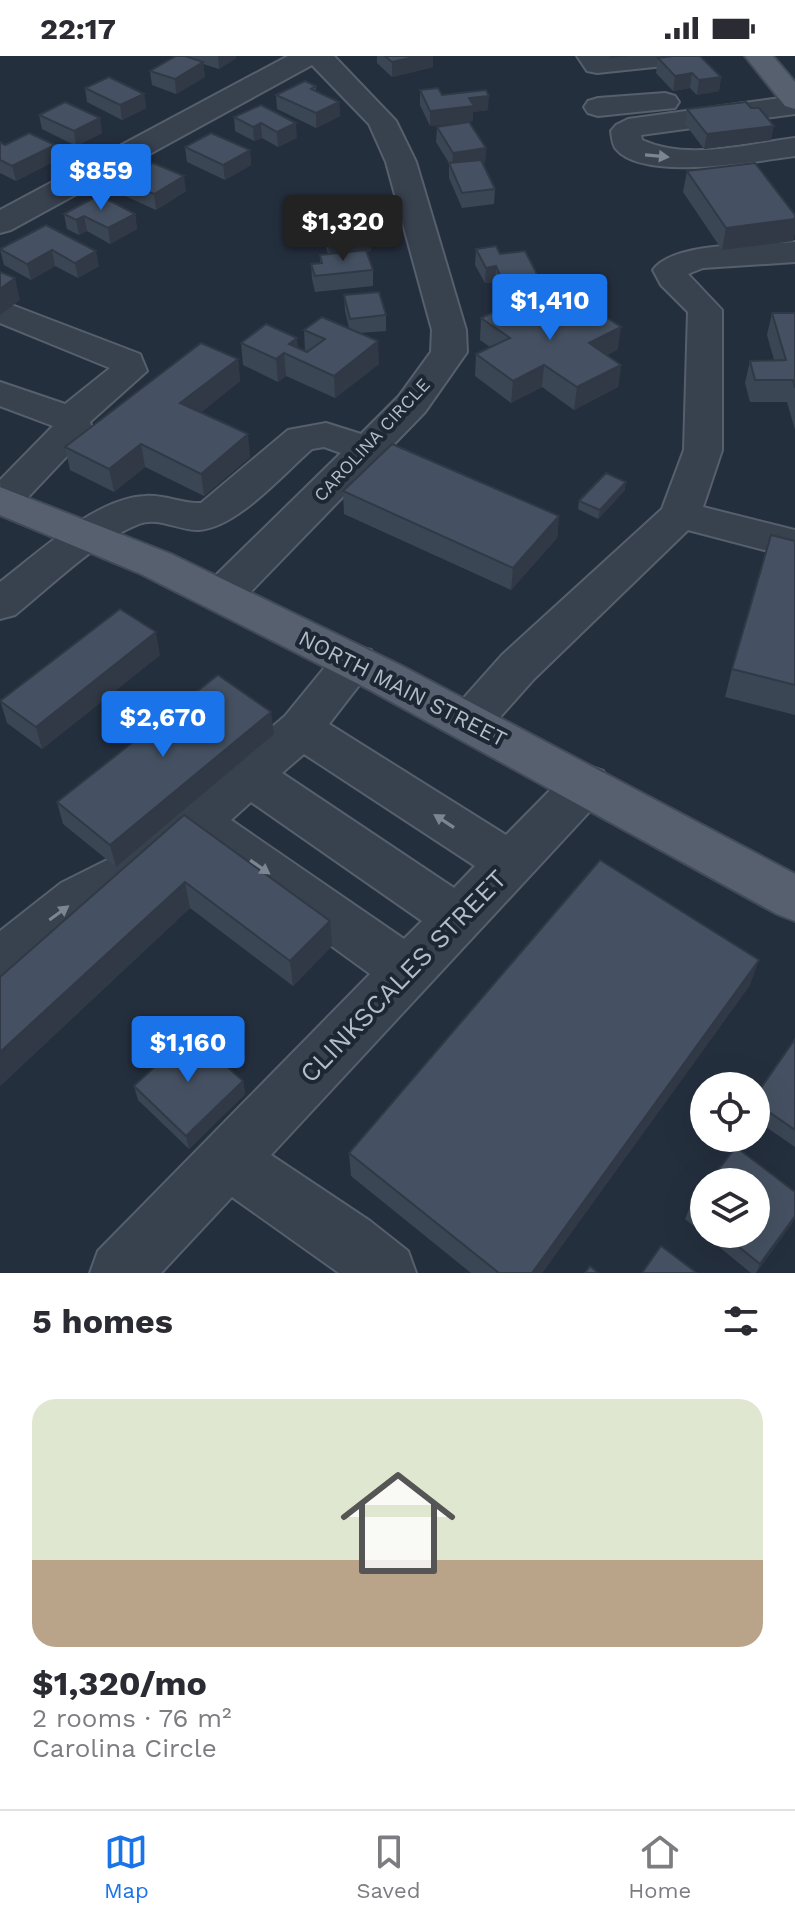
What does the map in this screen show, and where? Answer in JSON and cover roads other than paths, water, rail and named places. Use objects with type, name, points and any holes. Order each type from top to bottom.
[{"type":"main road","points":[[759,56],[793,100]]},
{"type":"main road","name":"NORTH MAIN STREET","points":[[1,501],[222,595],[586,784],[795,899]]},
{"type":"street","points":[[9,210],[310,56]]},
{"type":"street","name":"CAROLINA CIRCLE","points":[[222,595],[412,404],[449,352],[449,330],[401,162],[382,121],[322,59],[310,56]]},
{"type":"street","points":[[591,56],[597,65],[683,56]]},
{"type":"street","points":[[598,107],[678,101],[694,105],[793,100]]},
{"type":"street","points":[[793,100],[638,125],[626,131],[628,145],[643,155],[716,156],[795,147]]},
{"type":"street","points":[[469,722],[518,667],[680,515],[703,450],[705,310],[673,278],[670,270],[698,259],[795,252]]},
{"type":"street","points":[[4,312],[127,362],[129,371],[70,419]]},
{"type":"street","points":[[0,393],[70,419]]},
{"type":"street","points":[[1,501],[73,428],[70,419]]},
{"type":"street","points":[[0,604],[127,512],[158,508],[192,518],[214,513],[301,438],[326,435],[367,449]]},
{"type":"street","points":[[280,454],[338,478]]},
{"type":"street","points":[[680,515],[795,544]]},
{"type":"street","points":[[0,964],[51,918],[79,898],[145,865],[196,822],[301,729],[355,662]]},
{"type":"street","points":[[301,729],[510,863]]},
{"type":"street","points":[[248,775],[458,918]]},
{"type":"street","name":"CLINKSCALES STREET","points":[[120,1273],[586,784]]},
{"type":"street","points":[[196,822],[408,971]]},
{"type":"street","points":[[228,1160],[349,1242],[386,1273]]}]
